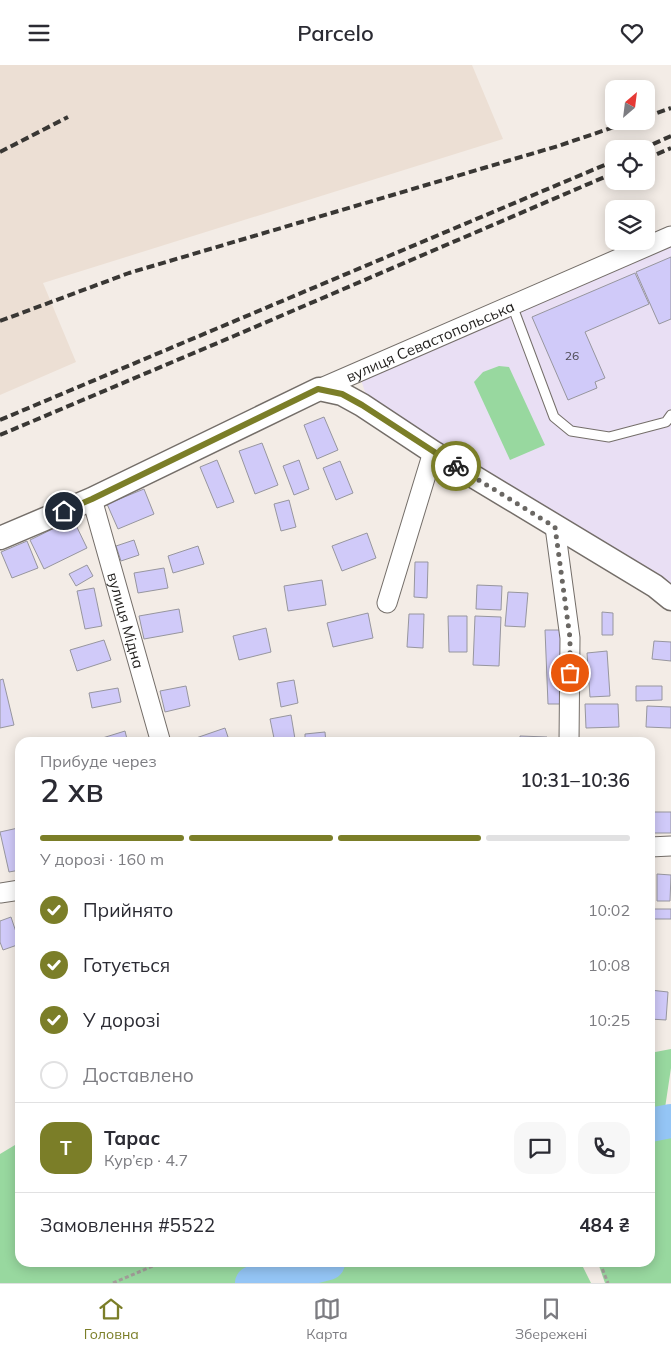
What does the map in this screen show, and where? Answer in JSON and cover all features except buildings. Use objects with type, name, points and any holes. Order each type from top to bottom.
[{"type":"street","name":"вулиця Севастопольська","points":[[0,538],[92,499],[318,389],[671,235]]},
{"type":"street","points":[[318,389],[342,394],[362,405],[433,452],[655,586],[671,599]]},
{"type":"street","points":[[387,603],[433,452]]},
{"type":"street","name":"вулиця Мідна","points":[[92,499],[159,737]]},
{"type":"street","points":[[555,527],[570,638],[569,737]]},
{"type":"street","points":[[655,847],[671,846]]},
{"type":"street","points":[[0,893],[15,891]]},
{"type":"lane","points":[[512,305],[554,417],[571,431],[609,437],[666,422],[671,415]]},
{"type":"path","points":[[113,1283],[151,1267]]},
{"type":"path","points":[[602,1267],[608,1283]]},
{"type":"shaded area","points":[[0,65],[472,65],[503,139],[43,283],[76,362],[0,395]]},
{"type":"shaded area","points":[[671,244],[671,586],[367,398],[361,380]]},
{"type":"green space","points":[[499,366],[509,367],[545,445],[510,460],[474,382],[483,372]]},
{"type":"green space","points":[[671,1049],[671,1068],[665,1108],[671,1108],[671,1283],[605,1283],[599,1267],[655,1267],[655,1052]]},
{"type":"green space","points":[[15,1145],[15,1267],[583,1267],[591,1283],[0,1283],[0,1154]]},
{"type":"waterway","points":[[655,1124],[671,1121]]},
{"type":"waterway","points":[[252,1283],[313,1267]]},
{"type":"railway","points":[[655,114],[671,108]]},
{"type":"railway","points":[[0,152],[68,117]]},
{"type":"railway","points":[[0,321],[129,273],[558,146],[605,130]]},
{"type":"railway","points":[[655,143],[671,136]]},
{"type":"railway","points":[[655,155],[671,148]]},
{"type":"railway","points":[[0,420],[605,165]]},
{"type":"railway","points":[[0,435],[605,177]]},
{"type":"way so far","points":[[456,466],[555,527],[570,638],[570,673]]},
{"type":"route","points":[[64,511],[318,389],[342,394],[362,405],[456,466]]}]
